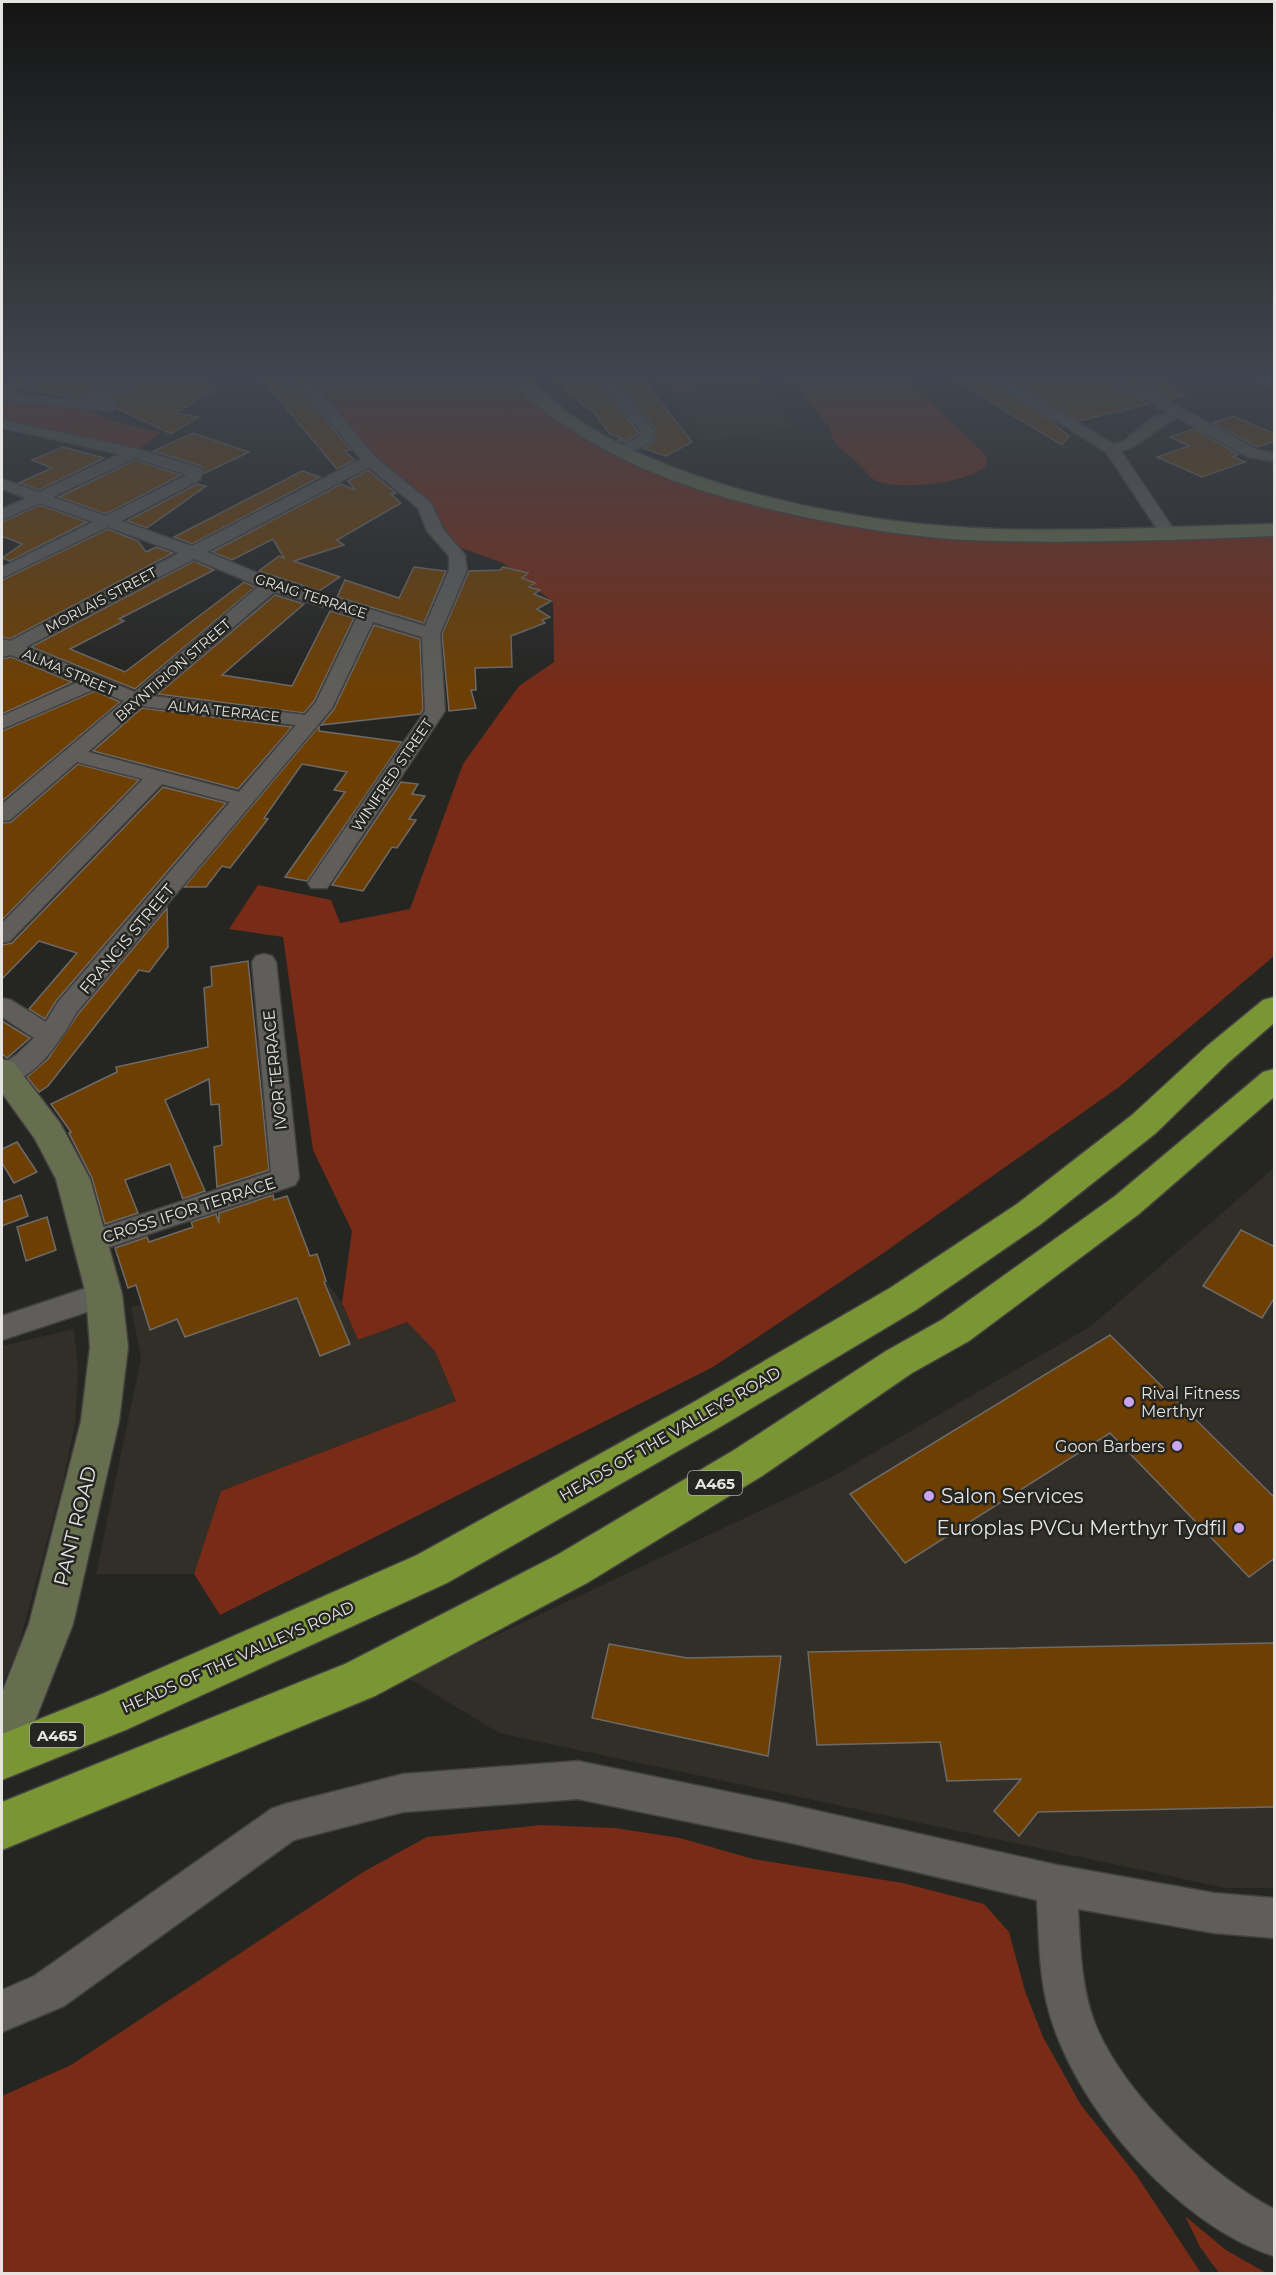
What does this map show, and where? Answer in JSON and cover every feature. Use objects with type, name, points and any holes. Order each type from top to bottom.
[{"type":"highway","name":"HEADS OF THE VALLEYS ROAD","points":[[2,1757],[112,1713],[432,1569],[706,1415],[903,1299],[1038,1208],[1144,1124],[1218,1054],[1275,1007]]},
{"type":"highway","name":"A465","points":[[2,1826],[359,1680],[572,1569],[748,1463],[899,1362],[956,1330],[1128,1205],[1275,1080]]},
{"type":"street","points":[[2,515],[73,481]]},
{"type":"street","points":[[2,573],[186,481]]},
{"type":"street","name":"MORLAIS STREET","points":[[4,648],[329,481]]},
{"type":"street","name":"WINIFRED STREET","points":[[319,883],[435,711],[431,634],[458,570],[457,555],[435,531],[425,506],[395,481]]},
{"type":"street","points":[[700,481],[806,513],[841,519],[997,535],[1169,534],[1275,530]]},
{"type":"street","points":[[1134,481],[1169,534]]},
{"type":"street","name":"GRAIG TERRACE","points":[[2,484],[105,523],[192,552],[271,585],[431,634]]},
{"type":"street","name":"BRYNTIRION STREET","points":[[2,815],[75,755],[271,585]]},
{"type":"street","name":"FRANCIS STREET","points":[[3,1072],[33,1056],[50,1037],[67,1008],[325,704],[368,614]]},
{"type":"street","name":"ALMA STREET","points":[[4,648],[138,700]]},
{"type":"street","points":[[2,723],[93,683]]},
{"type":"street","name":"ALMA TERRACE","points":[[138,700],[310,721]]},
{"type":"street","points":[[75,755],[245,800]]},
{"type":"street","points":[[2,936],[158,776]]},
{"type":"street","name":"IVOR TERRACE","points":[[264,962],[285,1178]]},
{"type":"street","points":[[2,1006],[50,1037]]},
{"type":"street","name":"PANT ROAD","points":[[2,1748],[51,1624],[81,1506],[107,1372],[108,1322],[92,1242],[73,1179],[48,1132],[3,1072]]},
{"type":"street","name":"CROSS IFOR TERRACE","points":[[92,1242],[285,1178]]},
{"type":"street","points":[[2,1328],[104,1294]]},
{"type":"street","points":[[2,2011],[49,1991],[285,1823],[403,1792],[578,1780],[787,1823],[1057,1885],[1214,1913],[1275,1918]]},
{"type":"street","points":[[1057,1885],[1068,2005],[1083,2048],[1106,2084],[1147,2135],[1185,2174],[1218,2202],[1275,2233]]},
{"type":"shaded area","points":[[406,481],[686,481],[736,499],[815,519],[1134,538],[1274,536],[1274,956],[1119,1087],[879,1256],[713,1367],[220,1615],[194,1574],[221,1491],[456,1401],[435,1351],[407,1322],[358,1340],[342,1303],[352,1231],[313,1150],[283,937],[229,929],[258,885],[331,900],[340,923],[410,909],[463,764],[519,686],[554,662],[553,602],[503,563],[456,546],[428,500]]},
{"type":"shaded area","points":[[878,481],[945,481],[919,485]]},
{"type":"shaded area","points":[[1274,1168],[1274,1888],[1226,1888],[499,1733],[407,1677],[832,1477],[1091,1326]]},
{"type":"shaded area","points":[[317,1254],[326,1281],[342,1303],[358,1340],[407,1321],[435,1351],[456,1401],[221,1491],[194,1574],[96,1574],[141,1358],[131,1307],[205,1291]]},
{"type":"shaded area","points":[[74,1329],[78,1369],[75,1424],[62,1486],[18,1648],[2,1686],[2,1346]]},
{"type":"shaded area","points":[[541,1825],[615,1828],[680,1838],[753,1859],[903,1883],[984,1904],[1009,1932],[1025,1991],[1043,2037],[1081,2105],[1137,2176],[1201,2273],[2,2273],[2,2096],[71,2065],[363,1872],[427,1837]]},
{"type":"shaded area","points":[[1185,2216],[1226,2250],[1266,2273],[1219,2273],[1200,2247]]},
{"type":"building","points":[[23,481],[57,481],[39,490],[19,483]]},
{"type":"building","points":[[92,481],[169,481],[106,514],[59,497]]},
{"type":"building","points":[[282,481],[312,481],[192,544],[174,537]]},
{"type":"building","points":[[348,481],[382,481],[396,493],[391,494],[401,503],[337,540],[344,545],[294,561],[340,577],[319,591],[259,571],[279,556],[284,558],[273,539],[232,560],[212,552],[341,484],[355,490]]},
{"type":"building","points":[[197,484],[206,486],[147,528],[127,521]]},
{"type":"building","points":[[40,505],[87,522],[10,561],[2,558],[22,544],[2,536],[2,522]]},
{"type":"building","points":[[108,529],[138,541],[146,552],[156,547],[173,553],[10,639],[2,637],[2,580]]},
{"type":"building","points":[[194,561],[214,570],[119,619],[124,621],[70,649],[125,672],[244,582],[255,587],[135,689],[31,647]]},
{"type":"building","points":[[414,567],[446,571],[424,623],[337,597],[345,580],[399,598]]},
{"type":"building","points":[[503,567],[528,573],[522,578],[535,583],[529,587],[540,590],[534,594],[551,601],[537,609],[550,617],[542,620],[545,623],[511,636],[512,667],[475,668],[476,690],[471,690],[476,708],[449,711],[442,634],[469,571],[500,570]]},
{"type":"building","points":[[275,595],[304,604],[222,675],[292,686],[330,611],[354,618],[314,701],[304,713],[158,694]]},
{"type":"building","points":[[374,625],[420,639],[423,710],[420,714],[321,725],[334,709]]},
{"type":"building","points":[[11,657],[72,682],[2,714],[2,659]]},
{"type":"building","points":[[95,691],[120,702],[2,801],[2,731]]},
{"type":"building","points":[[142,708],[292,727],[238,789],[93,751]]},
{"type":"building","points":[[319,726],[319,731],[402,742],[307,881],[285,877],[345,792],[334,790],[347,772],[302,764],[264,818],[268,819],[230,868],[222,866],[206,887],[184,887]]},
{"type":"building","points":[[78,764],[139,780],[2,920],[2,823],[11,822]]},
{"type":"building","points":[[401,782],[418,784],[412,794],[425,796],[409,819],[416,820],[397,848],[392,847],[363,891],[332,885]]},
{"type":"building","points":[[163,787],[226,803],[56,1001],[45,1019],[29,1009],[77,953],[39,941],[2,979],[2,945],[12,943]]},
{"type":"building","points":[[167,908],[168,947],[149,972],[139,970],[48,1086],[39,1092],[27,1077],[48,1059],[78,1014]]},
{"type":"building","points":[[248,961],[269,1170],[217,1187],[214,1147],[222,1145],[219,1104],[211,1105],[209,1079],[165,1100],[205,1191],[183,1199],[170,1164],[125,1180],[138,1213],[105,1224],[92,1178],[69,1133],[71,1132],[51,1104],[117,1072],[116,1067],[208,1047],[204,988],[212,986],[211,967]]},
{"type":"building","points":[[2,1021],[30,1038],[7,1058],[2,1054]]},
{"type":"building","points":[[17,1142],[37,1172],[14,1183],[2,1163],[2,1149]]},
{"type":"building","points":[[21,1195],[28,1216],[2,1226],[2,1202]]},
{"type":"building","points":[[273,1195],[274,1200],[287,1196],[310,1256],[317,1254],[326,1281],[324,1282],[350,1344],[320,1356],[297,1298],[185,1337],[177,1319],[150,1330],[136,1285],[128,1288],[115,1248],[147,1237],[149,1242],[193,1227],[191,1222],[216,1214],[219,1223],[219,1213]]},
{"type":"building","points":[[47,1217],[56,1250],[26,1261],[17,1227]]},
{"type":"building","points":[[1241,1230],[1275,1247],[1275,1297],[1262,1318],[1203,1286]]},
{"type":"building","points":[[1110,1335],[1275,1498],[1275,1558],[1249,1577],[1110,1433],[905,1563],[850,1494]]},
{"type":"building","points":[[1275,1643],[1275,1807],[1038,1812],[1019,1836],[994,1811],[1021,1779],[947,1781],[940,1742],[817,1745],[808,1652]]},
{"type":"building","points":[[609,1644],[687,1658],[781,1656],[768,1756],[592,1718]]},
{"type":"place","name":"Rival Fitness Merthyr","points":[[1129,1402]]},
{"type":"place","name":"Goon Barbers","points":[[1177,1446]]},
{"type":"place","name":"Salon Services","points":[[929,1496]]},
{"type":"place","name":"Europlas PVCu Merthyr Tydfil","points":[[1239,1528]]}]
